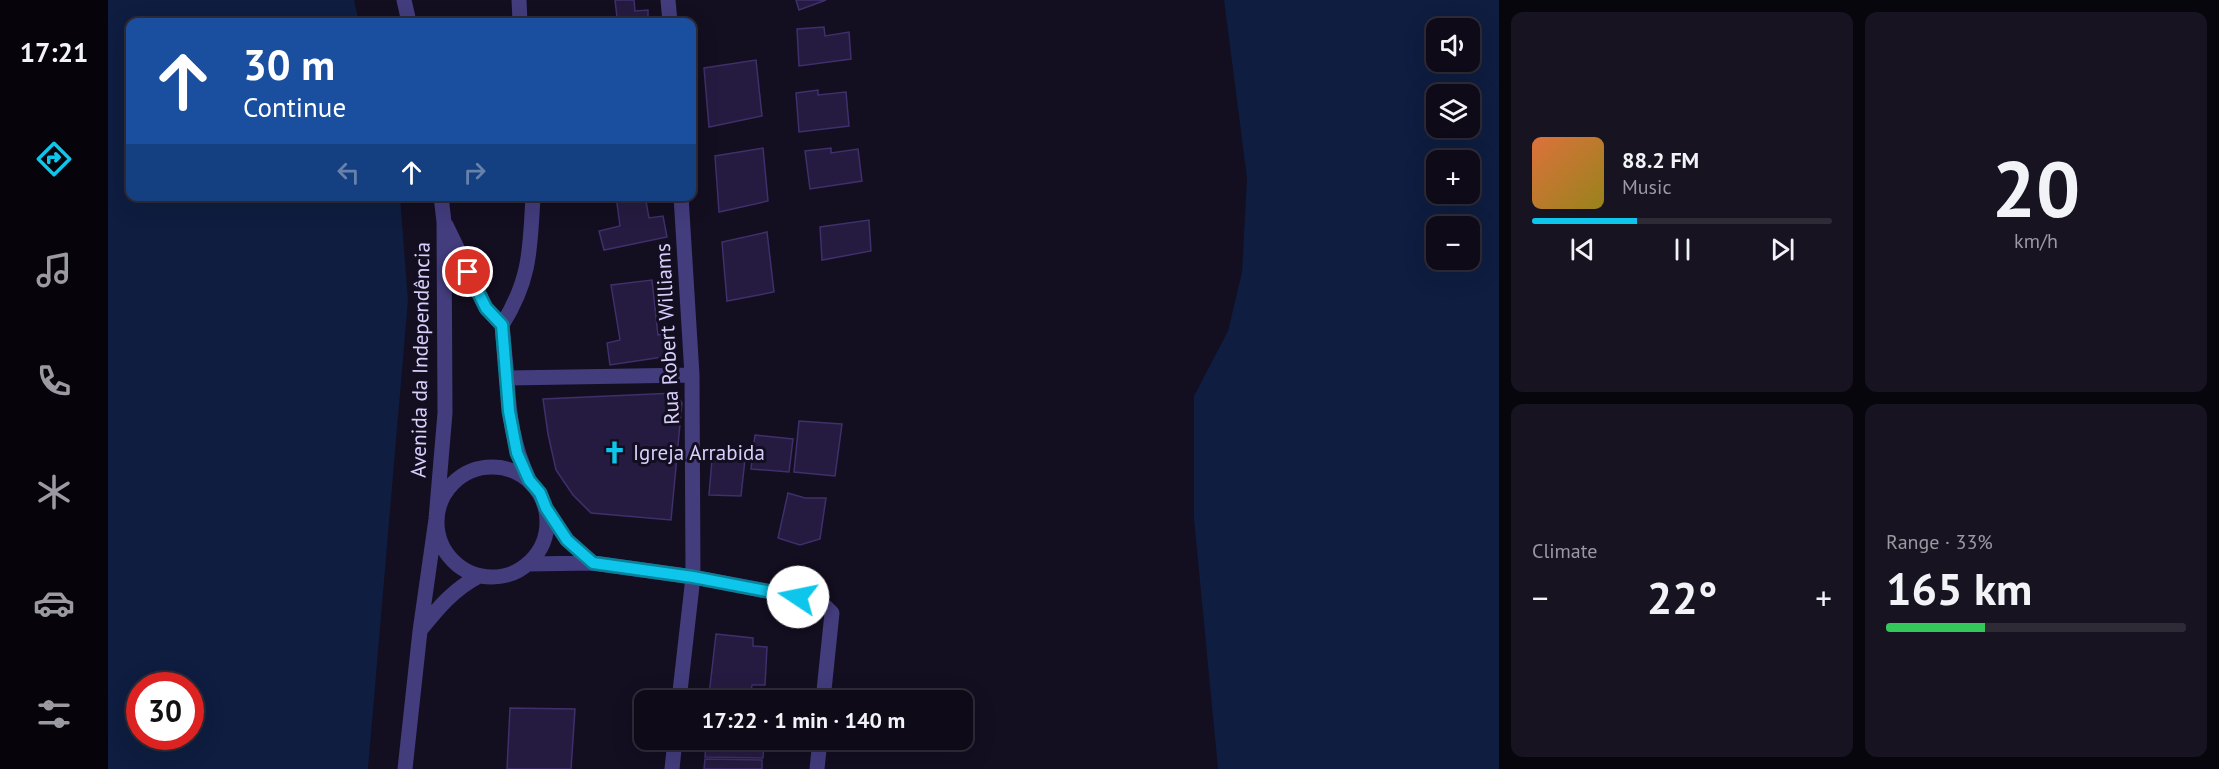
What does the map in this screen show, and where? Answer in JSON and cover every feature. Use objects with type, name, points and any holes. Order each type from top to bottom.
[{"type":"street","points":[[404,0],[408,18]]},
{"type":"street","points":[[519,0],[520,18]]},
{"type":"street","points":[[668,0],[670,18]]},
{"type":"street","name":"Avenida da Independência","points":[[405,769],[420,631],[436,519],[445,413],[444,222],[442,201]]},
{"type":"street","points":[[502,325],[515,305],[525,280],[530,254],[533,201]]},
{"type":"street","name":"Rua Robert Williams","points":[[680,690],[693,577],[692,375],[681,201]]},
{"type":"street","points":[[444,222],[486,308],[502,325],[509,411],[517,453],[529,480],[540,493],[546,508],[567,540],[593,563]]},
{"type":"street","points":[[507,378],[692,375]]},
{"type":"street","points":[[529,480],[514,471],[497,466],[479,467],[463,474],[449,486],[440,501],[436,519],[438,538],[447,555],[460,568],[478,576],[496,577],[513,573],[538,553],[545,539],[546,508]]},
{"type":"street","points":[[527,564],[593,563],[693,577],[820,602],[832,614],[824,690]]},
{"type":"street","points":[[420,631],[440,604],[459,586],[478,576]]},
{"type":"street","points":[[672,769],[674,750]]},
{"type":"street","points":[[817,769],[819,750]]},
{"type":"water","points":[[108,0],[354,0],[358,18],[126,18],[126,201],[400,201],[408,300],[368,769],[108,769]]},
{"type":"water","points":[[1224,0],[1499,0],[1499,769],[1218,769],[1194,519],[1194,396],[1228,331],[1242,272],[1247,178]]},
{"type":"building","points":[[615,0],[634,0],[635,11],[648,10],[648,18],[610,18],[617,17]]},
{"type":"building","points":[[796,0],[826,0],[799,10]]},
{"type":"building","points":[[824,27],[825,36],[849,32],[851,59],[799,66],[797,29]]},
{"type":"building","points":[[756,60],[762,116],[709,127],[704,68]]},
{"type":"building","points":[[818,90],[818,95],[846,92],[849,126],[799,132],[796,93]]},
{"type":"building","points":[[763,148],[768,201],[719,212],[715,156]]},
{"type":"building","points":[[831,148],[831,153],[858,149],[862,181],[810,189],[805,151]]},
{"type":"building","points":[[617,201],[646,201],[649,218],[663,216],[667,237],[604,250],[599,231],[620,226]]},
{"type":"building","points":[[869,220],[871,251],[822,260],[820,227]]},
{"type":"building","points":[[767,232],[774,292],[727,301],[722,242]]},
{"type":"building","points":[[652,280],[658,335],[667,333],[669,356],[610,365],[607,343],[620,340],[611,285]]},
{"type":"building","name":"Igreja Arrabida","points":[[675,393],[682,403],[671,520],[591,513],[573,495],[556,470],[543,399]]},
{"type":"building","points":[[799,421],[842,424],[835,476],[794,472]]},
{"type":"building","points":[[755,435],[793,439],[789,472],[751,469]]},
{"type":"building","points":[[713,447],[746,450],[741,496],[709,495]]},
{"type":"building","points":[[788,493],[805,498],[826,498],[820,539],[800,545],[778,538]]},
{"type":"building","points":[[716,634],[753,638],[753,646],[767,647],[765,685],[752,685],[751,690],[710,690]]},
{"type":"building","points":[[510,708],[575,709],[571,769],[507,769]]},
{"type":"building","points":[[705,750],[763,750],[763,758],[705,757]]},
{"type":"building","points":[[705,759],[762,760],[762,769],[704,769]]},
{"type":"place","name":"Igreja Arrabida","points":[[615,452]]},
{"type":"route","points":[[468,272],[486,308],[502,325],[509,411],[517,453],[529,480],[540,493],[546,508],[567,540],[593,563],[693,577],[798,597]]}]
